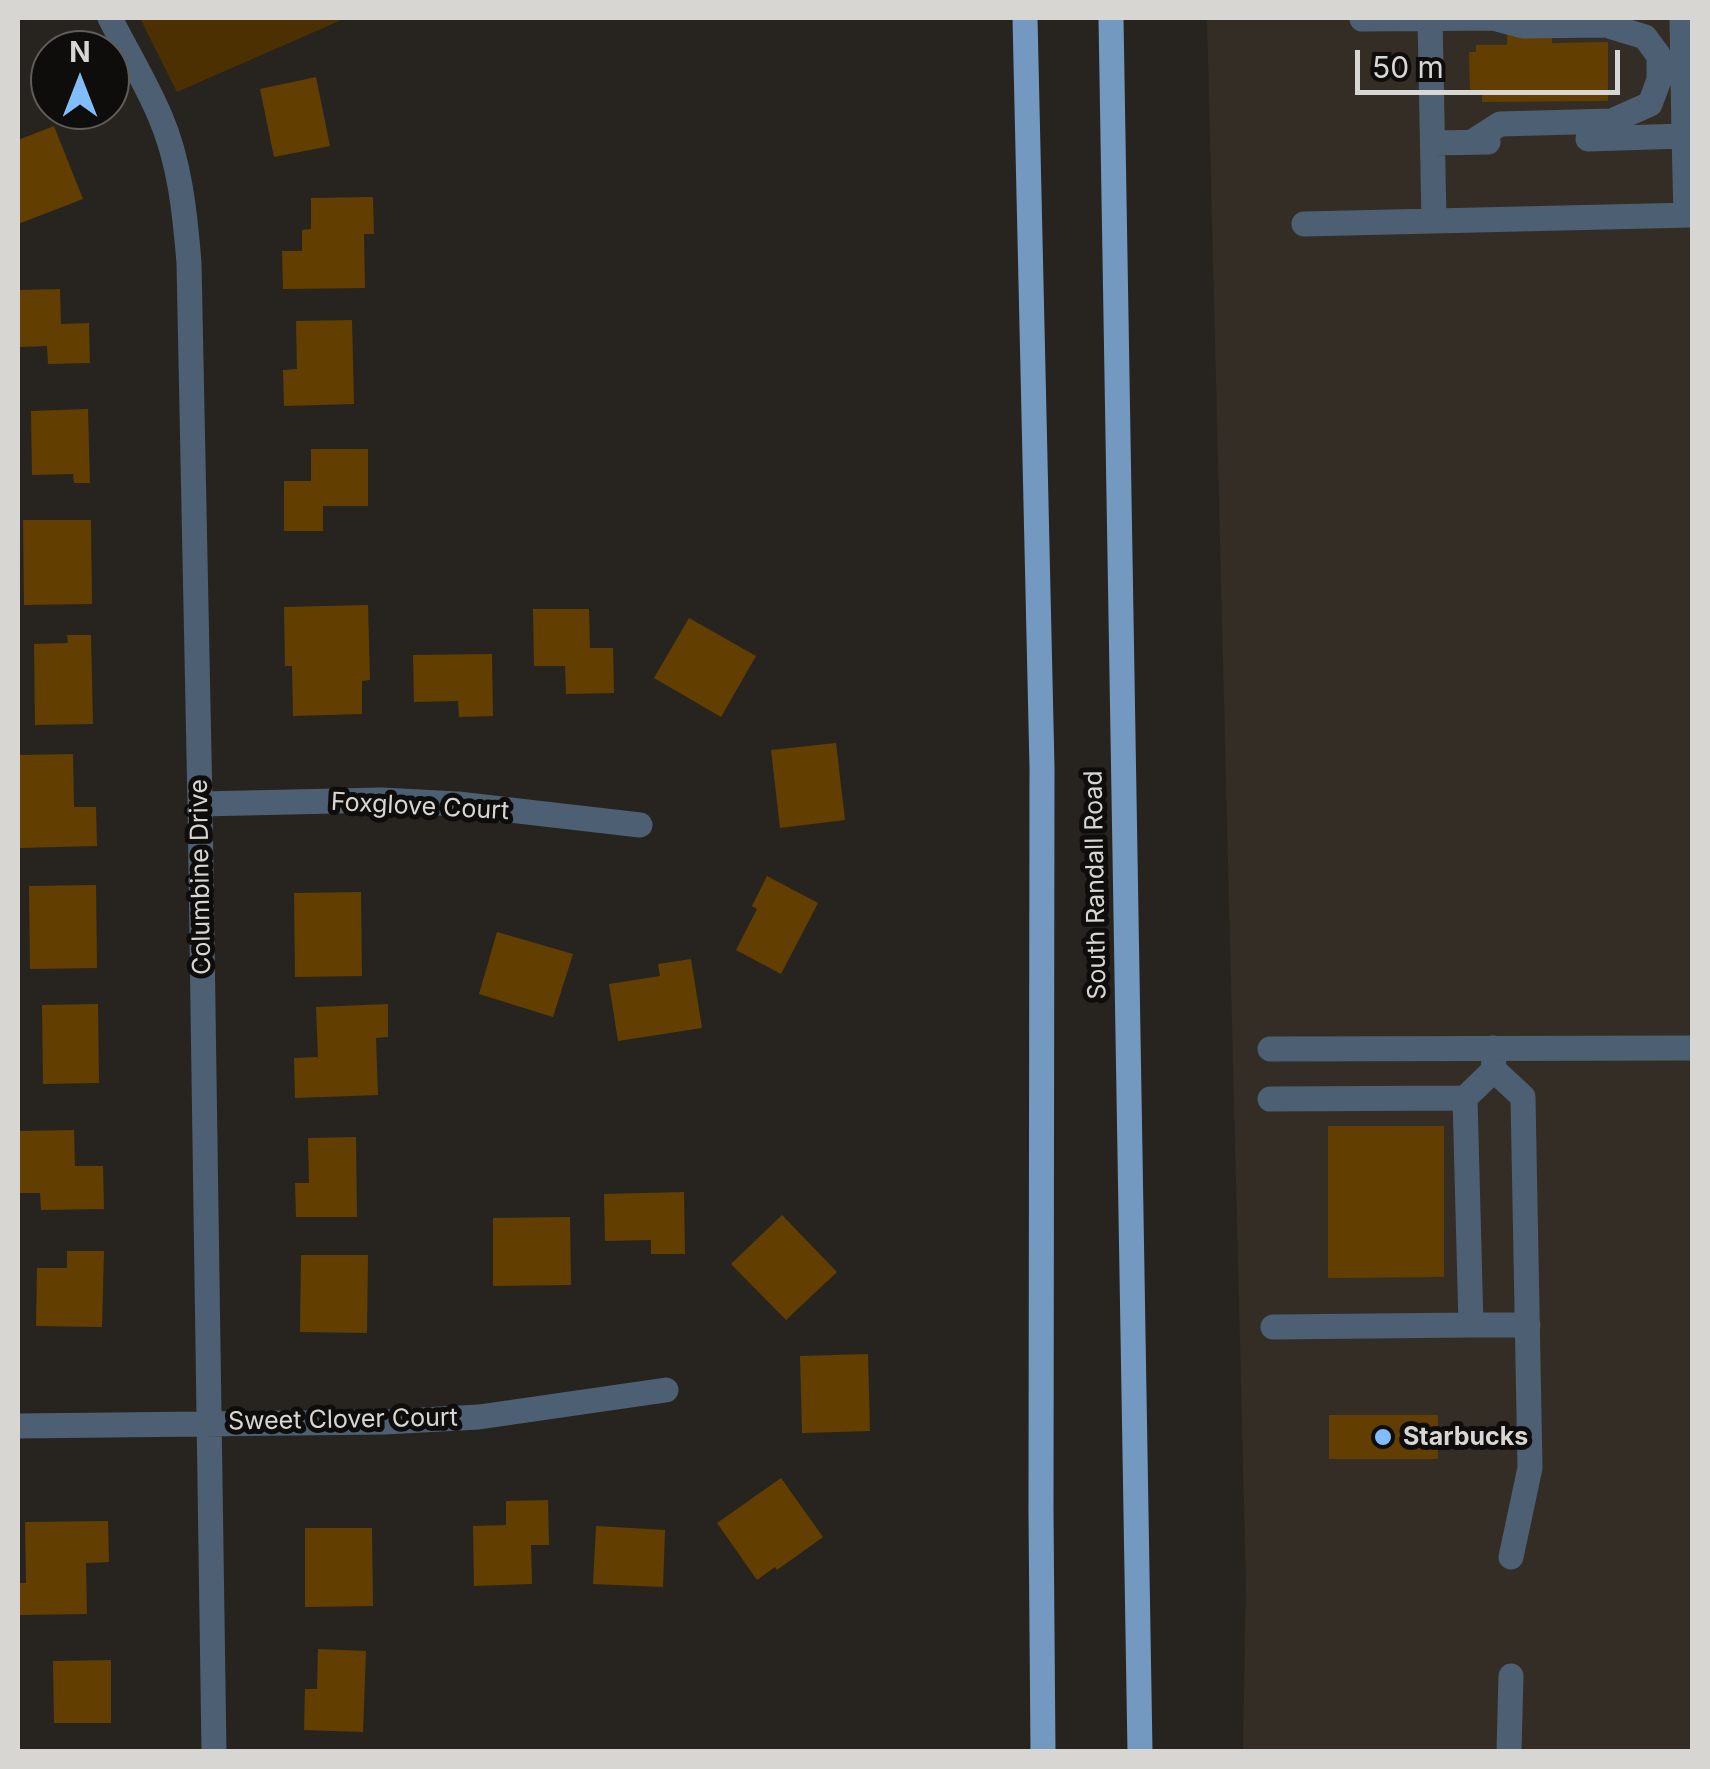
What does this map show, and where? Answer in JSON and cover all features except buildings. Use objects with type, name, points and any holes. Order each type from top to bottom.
[{"type":"main road","name":"South Randall Road","points":[[1025,18],[1042,768],[1043,1752]]},
{"type":"main road","name":"South Randall Road","points":[[1111,18],[1140,1752]]},
{"type":"street","name":"Columbine Drive","points":[[110,18],[161,117],[186,224],[200,804],[214,1752]]},
{"type":"street","points":[[1430,18],[1434,220]]},
{"type":"street","points":[[1472,142],[1500,124],[1612,122],[1650,104],[1659,80],[1659,56],[1645,37],[1606,25],[1523,26],[1493,18]]},
{"type":"street","points":[[1362,19],[1508,18]]},
{"type":"street","points":[[1304,224],[1689,215],[1682,18]]},
{"type":"street","points":[[1432,142],[1684,136]]},
{"type":"street","name":"Foxglove Court","points":[[200,804],[382,800],[640,825]]},
{"type":"street","points":[[1270,1049],[1494,1059],[1692,1048]]},
{"type":"street","points":[[1471,1325],[1466,1098],[1494,1059]]},
{"type":"street","points":[[1494,1059],[1523,1097],[1530,1468],[1511,1557]]},
{"type":"street","points":[[1270,1099],[1466,1098]]},
{"type":"street","points":[[1273,1328],[1528,1324]]},
{"type":"street","name":"Sweet Clover Court","points":[[18,1426],[384,1422],[479,1417],[666,1390]]},
{"type":"street","points":[[1508,1752],[1511,1676]]},
{"type":"shaded area","points":[[140,18],[346,18],[177,92]]},
{"type":"shaded area","points":[[1207,18],[1692,18],[1692,1751],[1243,1751],[1246,1583]]},
{"type":"place","name":"Starbucks","points":[[1383,1437]]}]
